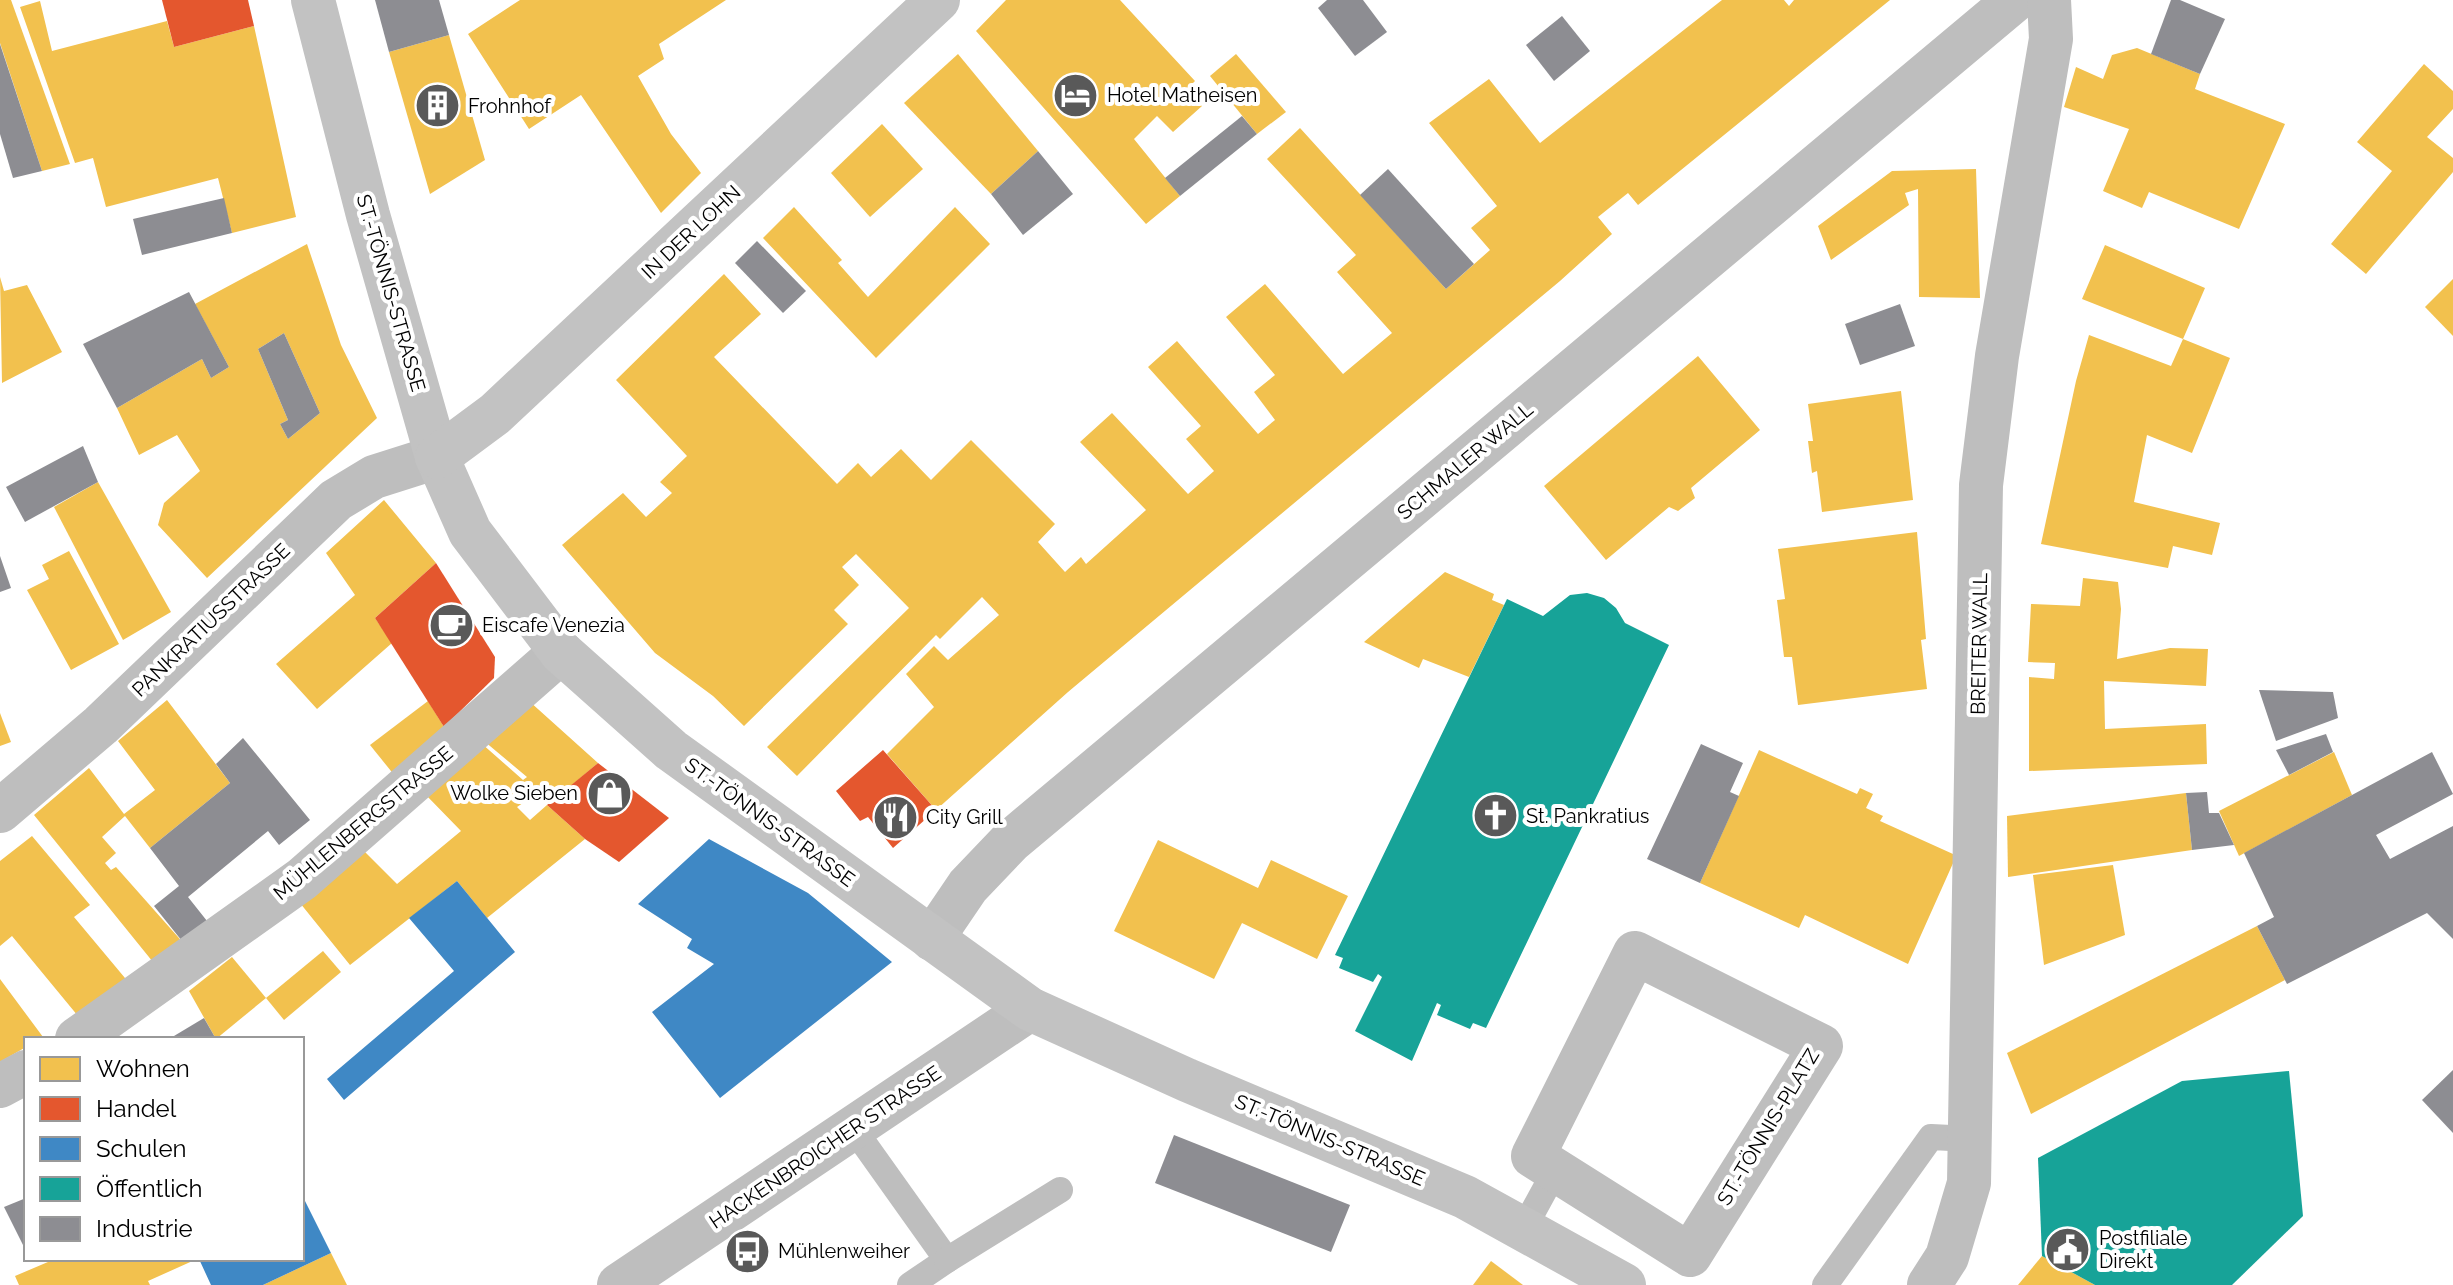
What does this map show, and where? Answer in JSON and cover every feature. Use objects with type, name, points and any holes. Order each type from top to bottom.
[{"type":"main road","name":"ST.-TÖNNIS-STRASSE","points":[[313,0],[368,215],[437,457],[470,532],[561,652],[671,750],[1030,1009],[1465,1197],[1624,1285]]},
{"type":"main road","name":"IN DER LOHN","points":[[437,457],[495,414],[938,0]]},
{"type":"street","name":"SCHMALER WALL","points":[[932,939],[968,886],[1010,842],[2015,0]]},
{"type":"street","name":"BREITER WALL","points":[[1929,1285],[1947,1257],[1969,1183],[1981,485],[1997,356],[2051,39],[2049,0]]},
{"type":"street","name":"PANKRATIUSSTRASSE","points":[[0,811],[101,725],[336,500],[374,477],[437,457]]},
{"type":"street","name":"MÜHLENBERGSTRASSE","points":[[80,1037],[302,879],[561,652]]},
{"type":"street","name":"ST.-TÖNNIS-PLATZ","points":[[1635,953],[1821,1046],[1690,1255],[1555,1171],[1533,1156],[1635,953]]},
{"type":"street","name":"HACKENBROICHER STRASSE","points":[[619,1285],[1030,1009]]},
{"type":"street","points":[[0,1086],[24,1073]]},
{"type":"lane","points":[[853,1128],[947,1260]]},
{"type":"lane","points":[[1825,1285],[1931,1137],[1971,1139]]},
{"type":"lane","points":[[1524,1228],[1555,1171]]},
{"type":"lane","points":[[910,1285],[1060,1190]]},
{"type":"building: Wohnen","points":[[0,0],[11,0],[70,164],[42,171],[0,43]]},
{"type":"building: Wohnen","points":[[520,0],[726,0],[659,44],[664,59],[638,76],[671,134],[701,173],[661,213],[581,95],[529,129],[468,34]]},
{"type":"building: Wohnen","name":"Hotel Matheisen","points":[[1006,0],[1120,0],[1195,81],[1187,89],[1202,106],[1173,132],[1157,116],[1134,139],[1180,196],[1146,224],[976,31]]},
{"type":"building: Wohnen","points":[[1722,0],[1784,0],[1789,6],[1794,0],[1890,0],[1638,205],[1628,193],[1598,217],[1612,234],[1560,281],[1068,692],[936,810],[887,754],[934,707],[906,674],[934,646],[948,660],[999,615],[982,597],[940,639],[936,635],[797,776],[767,747],[909,608],[856,554],[842,567],[859,585],[834,610],[848,624],[744,726],[713,696],[655,653],[562,545],[623,493],[646,517],[672,493],[660,482],[687,456],[616,380],[724,274],[761,314],[714,357],[837,484],[858,463],[871,477],[901,449],[931,480],[971,440],[1055,524],[1038,542],[1065,572],[1081,557],[1086,564],[1146,510],[1080,442],[1112,413],[1188,494],[1214,471],[1186,439],[1201,426],[1148,367],[1177,341],[1258,434],[1275,420],[1254,392],[1275,375],[1226,317],[1265,284],[1343,374],[1392,333],[1337,272],[1356,255],[1267,159],[1300,128],[1446,289],[1490,250],[1471,228],[1497,206],[1429,123],[1489,79],[1540,143]]},
{"type":"building: Wohnen","points":[[40,1],[52,51],[167,21],[174,47],[254,26],[296,217],[232,233],[218,178],[106,207],[93,158],[75,163],[20,7]]},
{"type":"building: Wohnen","name":"Frohnhof","points":[[449,35],[485,160],[430,194],[389,52]]},
{"type":"building: Wohnen","points":[[2137,48],[2200,74],[2195,89],[2285,124],[2239,229],[2149,192],[2142,208],[2103,191],[2129,129],[2064,107],[2076,67],[2103,79],[2112,55]]},
{"type":"building: Wohnen","points":[[958,54],[1038,151],[991,194],[904,103]]},
{"type":"building: Wohnen","points":[[1236,54],[1286,112],[1257,134],[1210,76]]},
{"type":"building: Wohnen","points":[[2424,64],[2453,91],[2453,109],[2427,137],[2453,158],[2453,172],[2366,274],[2331,244],[2392,171],[2357,142]]},
{"type":"building: Wohnen","points":[[882,124],[923,169],[870,217],[831,173]]},
{"type":"building: Wohnen","points":[[1976,169],[1980,298],[1919,297],[1918,189],[1905,193],[1909,205],[1831,260],[1818,226],[1892,171]]},
{"type":"building: Wohnen","points":[[794,207],[842,260],[838,263],[868,297],[955,207],[990,244],[876,358],[763,238]]},
{"type":"building: Wohnen","points":[[307,244],[341,345],[377,418],[207,578],[158,525],[164,503],[200,471],[177,435],[139,455],[117,408],[202,359],[211,378],[229,367],[195,304]],"holes":[[[284,333],[320,413],[288,439],[280,424],[288,420],[258,349]]]},
{"type":"building: Wohnen","points":[[2105,245],[2205,288],[2183,339],[2082,299]]},
{"type":"building: Wohnen","points":[[0,277],[4,291],[27,285],[62,352],[2,383]]},
{"type":"building: Wohnen","points":[[2453,279],[2453,336],[2425,307]]},
{"type":"building: Wohnen","points":[[2089,335],[2171,366],[2183,339],[2230,358],[2192,453],[2147,435],[2134,502],[2220,523],[2212,555],[2173,546],[2168,568],[2041,544]]},
{"type":"building: Wohnen","points":[[1698,356],[1760,430],[1691,488],[1695,498],[1678,511],[1669,507],[1606,560],[1544,486]]},
{"type":"building: Wohnen","points":[[1901,391],[1913,500],[1822,512],[1817,471],[1812,473],[1808,441],[1813,441],[1808,404]]},
{"type":"building: Wohnen","points":[[98,482],[171,612],[123,640],[54,507]]},
{"type":"building: Wohnen","points":[[384,500],[436,563],[375,618],[392,643],[317,709],[276,664],[355,595],[326,553]]},
{"type":"building: Wohnen","points":[[1917,532],[1926,639],[1921,640],[1927,689],[1798,705],[1792,657],[1784,657],[1777,600],[1785,599],[1778,549]]},
{"type":"building: Wohnen","points":[[69,551],[119,644],[71,670],[27,590],[49,579],[42,565]]},
{"type":"building: Wohnen","points":[[1445,572],[1494,594],[1492,600],[1504,605],[1469,677],[1423,659],[1419,668],[1364,642]]},
{"type":"building: Wohnen","points":[[2083,578],[2118,582],[2121,609],[2117,659],[2170,648],[2208,649],[2206,686],[2104,681],[2105,729],[2206,724],[2207,764],[2029,771],[2029,677],[2054,679],[2055,663],[2028,662],[2031,604],[2080,606]]},
{"type":"building: Wohnen","points":[[167,700],[230,783],[150,848],[125,816],[102,837],[116,853],[105,863],[111,870],[116,867],[186,946],[157,967],[34,815],[89,768],[124,814],[155,790],[118,741]]},
{"type":"building: Wohnen","points":[[428,701],[444,727],[395,776],[370,745]]},
{"type":"building: Wohnen","points":[[529,701],[598,763],[554,800],[542,790],[517,807],[530,820],[547,805],[585,839],[487,918],[457,881],[350,965],[300,903],[363,850],[397,884],[461,831],[425,794],[481,743],[523,780],[527,777],[484,741]]},
{"type":"building: Wohnen","points":[[0,713],[11,742],[0,746]]},
{"type":"building: Wohnen","points":[[1759,750],[1857,794],[1860,788],[1873,794],[1866,808],[1883,816],[1880,821],[1953,854],[1954,861],[1908,964],[1805,915],[1799,928],[1700,883]]},
{"type":"building: Wohnen","points":[[2334,752],[2352,795],[2239,856],[2219,811]]},
{"type":"building: Wohnen","points":[[2186,793],[2192,850],[2008,877],[2007,816]]},
{"type":"building: Wohnen","points":[[32,836],[90,905],[74,917],[130,984],[78,1016],[12,936],[0,946],[0,861]]},
{"type":"building: Wohnen","points":[[1158,840],[1258,888],[1271,860],[1348,896],[1317,959],[1242,923],[1214,979],[1114,931]]},
{"type":"building: Wohnen","points":[[2113,865],[2125,935],[2044,965],[2033,875]]},
{"type":"building: Wohnen","points":[[2257,926],[2285,980],[2031,1114],[2007,1053]]},
{"type":"building: Wohnen","points":[[323,951],[341,972],[284,1020],[266,998]]},
{"type":"building: Wohnen","points":[[232,957],[266,998],[215,1037],[189,991]]},
{"type":"building: Wohnen","points":[[0,979],[43,1037],[24,1037],[24,1048],[0,1062]]},
{"type":"building: Wohnen","points":[[331,1253],[347,1285],[263,1285]]},
{"type":"building: Wohnen","points":[[2042,1256],[2095,1285],[2018,1285]]},
{"type":"building: Wohnen","points":[[50,1261],[193,1261],[148,1281],[150,1285],[19,1285],[15,1276]]},
{"type":"building: Wohnen","points":[[1491,1261],[1523,1285],[1473,1285]]},
{"type":"building: Handel","points":[[162,0],[248,0],[254,26],[174,47]]},
{"type":"building: Handel","points":[[436,563],[495,657],[494,678],[444,727],[375,618]]},
{"type":"building: Handel","points":[[883,750],[936,810],[893,848],[868,817],[860,821],[836,791]]},
{"type":"building: Handel","points":[[598,763],[669,818],[619,862],[585,839],[547,805]]},
{"type":"building: Schulen","points":[[709,839],[808,893],[892,962],[720,1098],[652,1012],[714,964],[687,948],[692,939],[638,904]]},
{"type":"building: Schulen","points":[[457,881],[515,952],[344,1100],[327,1079],[454,971],[409,918]]},
{"type":"building: Schulen","points":[[304,1199],[331,1253],[263,1285],[211,1285],[200,1261],[304,1261]]},
{"type":"building: Öffentlich","name":"St. Pankratius","points":[[1587,593],[1604,598],[1616,608],[1625,623],[1669,645],[1486,1028],[1473,1023],[1470,1029],[1437,1015],[1441,1005],[1437,1003],[1412,1061],[1355,1031],[1382,977],[1378,974],[1373,982],[1339,968],[1343,958],[1335,955],[1507,599],[1543,616],[1570,595]]},
{"type":"building: Öffentlich","points":[[2289,1071],[2303,1216],[2232,1285],[2095,1285],[2042,1256],[2038,1158],[2182,1081]]},
{"type":"building: Industrie","points":[[375,0],[439,0],[449,35],[389,52]]},
{"type":"building: Industrie","points":[[1327,0],[1363,0],[1387,32],[1355,56],[1318,8]]},
{"type":"building: Industrie","points":[[2171,0],[2180,0],[2225,19],[2200,74],[2151,54]]},
{"type":"building: Industrie","points":[[1562,16],[1590,51],[1554,81],[1526,45]]},
{"type":"building: Industrie","points":[[0,44],[42,171],[13,178],[0,134]]},
{"type":"building: Industrie","points":[[1242,116],[1257,134],[1180,196],[1165,178]]},
{"type":"building: Industrie","points":[[1038,151],[1073,194],[1023,235],[991,194]]},
{"type":"building: Industrie","points":[[1388,169],[1474,264],[1446,289],[1360,195]]},
{"type":"building: Industrie","points":[[224,198],[232,233],[142,255],[133,219]]},
{"type":"building: Industrie","points":[[757,241],[806,291],[783,313],[735,263]]},
{"type":"building: Industrie","points":[[189,292],[229,367],[211,378],[202,359],[117,408],[83,344]]},
{"type":"building: Industrie","points":[[1900,304],[1915,346],[1860,365],[1845,324]]},
{"type":"building: Industrie","points":[[284,333],[320,413],[288,439],[280,424],[288,420],[258,349]]},
{"type":"building: Industrie","points":[[83,446],[98,482],[25,522],[6,487]]},
{"type":"building: Industrie","points":[[0,556],[11,588],[0,592]]},
{"type":"building: Industrie","points":[[2259,690],[2333,692],[2338,718],[2276,741]]},
{"type":"building: Industrie","points":[[2326,734],[2333,752],[2289,775],[2276,750]]},
{"type":"building: Industrie","points":[[243,738],[310,820],[279,845],[268,831],[188,897],[211,926],[186,946],[154,906],[179,886],[150,848],[230,783],[216,764]]},
{"type":"building: Industrie","points":[[1701,744],[1743,763],[1730,792],[1739,796],[1700,883],[1647,859]]},
{"type":"building: Industrie","points":[[2432,752],[2453,794],[2376,835],[2390,859],[2453,826],[2453,939],[2427,913],[2287,984],[2257,926],[2274,917],[2244,853]]},
{"type":"building: Industrie","points":[[2207,792],[2209,813],[2219,813],[2234,845],[2192,850],[2186,793]]},
{"type":"building: Industrie","points":[[204,1018],[215,1037],[172,1037]]},
{"type":"building: Industrie","points":[[2453,1070],[2453,1133],[2422,1100]]},
{"type":"building: Industrie","points":[[1174,1135],[1350,1205],[1331,1252],[1155,1183]]},
{"type":"building: Industrie","points":[[24,1199],[24,1247],[4,1207]]},
{"type":"place","name":"Hotel Matheisen","points":[[1076,95]]},
{"type":"place","name":"Frohnhof","points":[[437,106]]},
{"type":"place","name":"Eiscafe Venezia","points":[[451,625]]},
{"type":"place","name":"Wolke Sieben","points":[[609,793]]},
{"type":"place","name":"St. Pankratius","points":[[1495,816]]},
{"type":"place","name":"City Grill","points":[[895,817]]},
{"type":"place","name":"Postfiliale Direkt","points":[[2068,1249]]},
{"type":"place","name":"Mühlenweiher","points":[[747,1251]]}]
